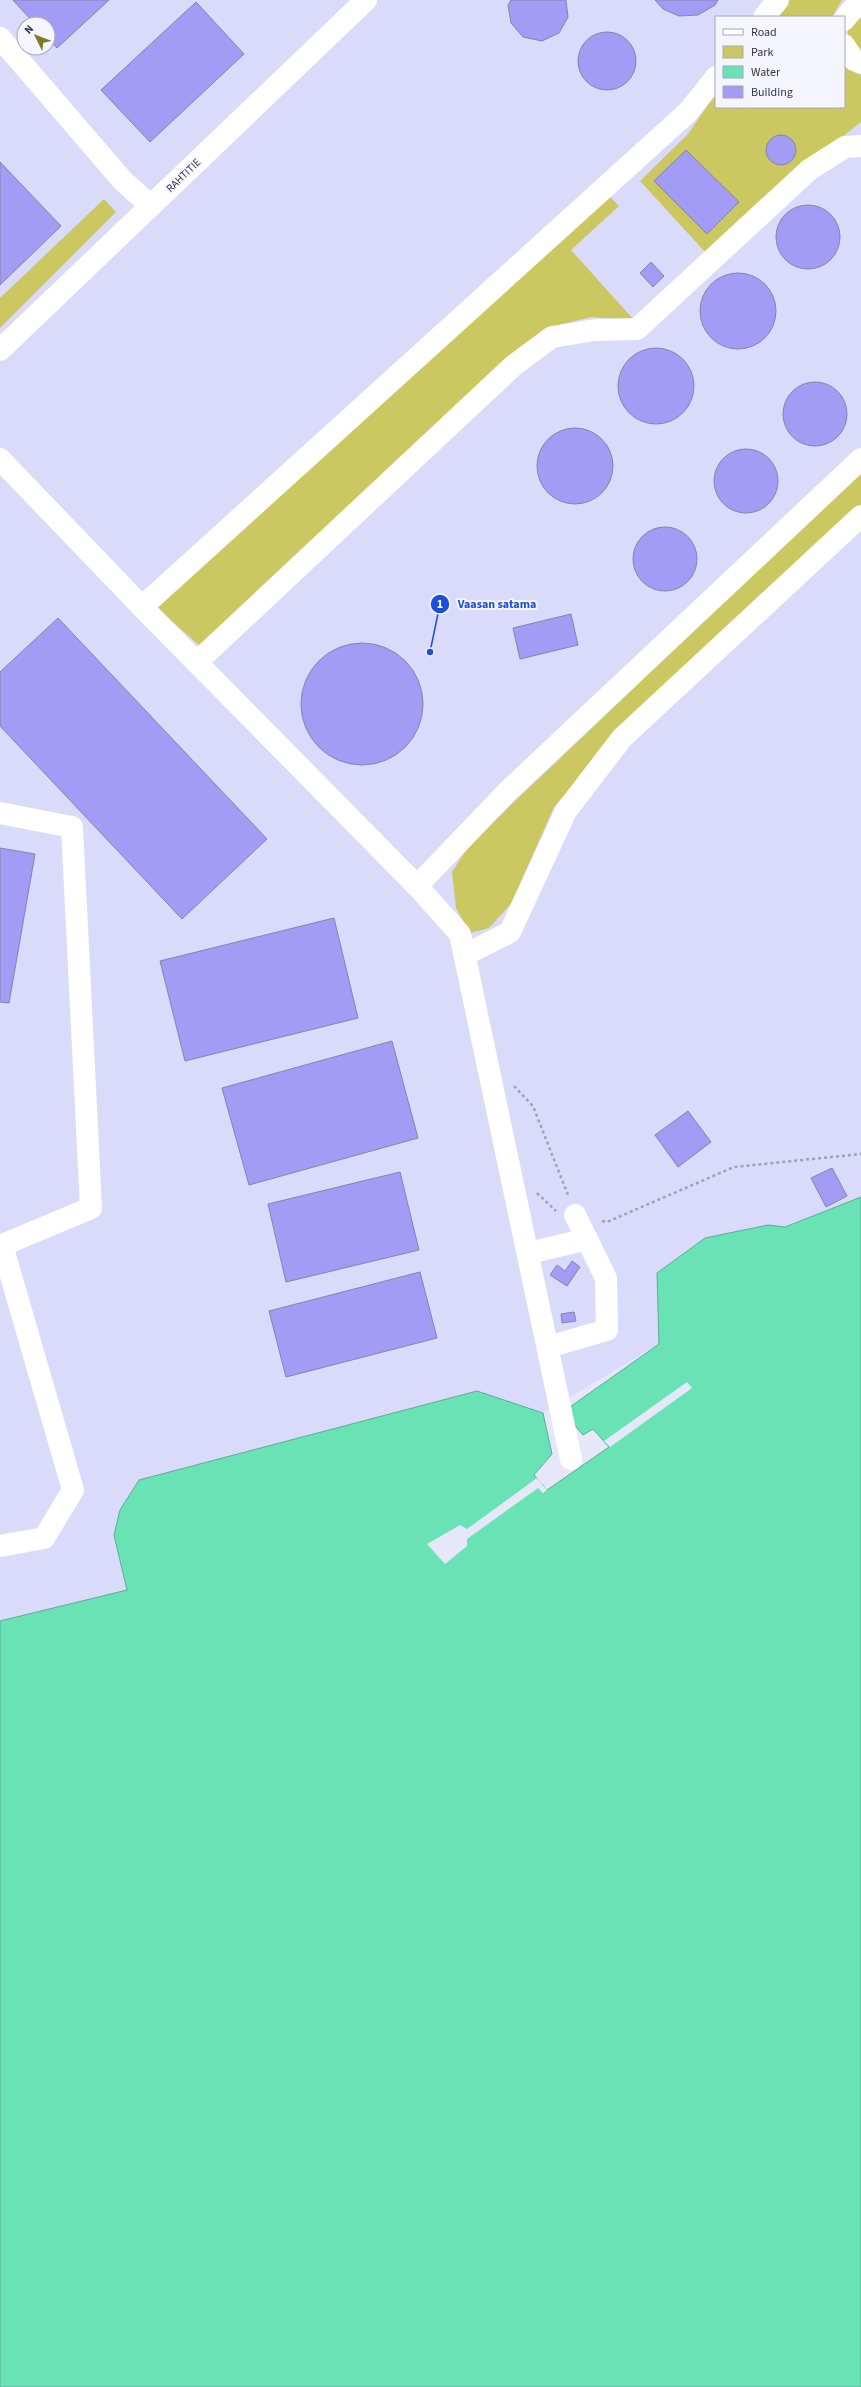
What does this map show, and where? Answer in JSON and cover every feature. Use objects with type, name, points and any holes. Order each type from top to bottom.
[{"type":"street","name":"RAHTITIE","points":[[0,350],[366,0]]},
{"type":"street","points":[[765,16],[778,0]]},
{"type":"street","points":[[845,19],[860,0]]},
{"type":"street","points":[[0,38],[122,181],[150,206]]},
{"type":"street","points":[[845,46],[854,60],[861,63]]},
{"type":"street","points":[[142,607],[688,112],[715,78]]},
{"type":"street","points":[[197,662],[512,366],[552,337],[595,330],[637,329],[809,170],[845,147],[861,146]]},
{"type":"street","points":[[0,459],[142,607],[417,886],[460,934],[529,1253],[571,1459]]},
{"type":"street","points":[[417,886],[508,791],[861,459]]},
{"type":"street","points":[[465,955],[510,932],[566,811],[622,738],[861,516]]},
{"type":"street","points":[[0,813],[72,827],[91,1208],[1,1246],[74,1490],[44,1538],[0,1546]]},
{"type":"street","points":[[548,1347],[607,1330],[606,1278],[575,1215]]},
{"type":"street","points":[[529,1253],[587,1239]]},
{"type":"path","points":[[512,1084],[533,1106],[575,1215]]},
{"type":"path","points":[[534,1189],[553,1210],[607,1222],[734,1167],[861,1154]]},
{"type":"shaded area","points":[[0,0],[861,0],[861,1197],[785,1227],[768,1225],[705,1238],[657,1273],[659,1344],[543,1413],[477,1391],[263,1448],[114,1535],[127,1590],[0,1621]]},
{"type":"green space","points":[[786,0],[842,0],[833,16],[773,16]]},
{"type":"green space","points":[[861,18],[861,52],[848,38],[848,27]]},
{"type":"green space","points":[[845,65],[861,75],[861,122],[797,172],[706,253],[640,181],[688,134],[715,94],[715,108],[845,108]]},
{"type":"green space","points":[[606,193],[619,206],[571,250],[634,320],[591,317],[551,327],[201,647],[156,607]]},
{"type":"green space","points":[[104,199],[116,212],[0,328],[0,298]]},
{"type":"green space","points":[[861,472],[861,505],[615,737],[554,807],[511,904],[489,928],[470,933],[456,908],[452,872],[470,844]]},
{"type":"water","points":[[861,1197],[861,2387],[0,2387],[0,1621],[127,1590],[114,1535],[120,1510],[139,1480],[477,1391],[543,1413],[552,1454],[534,1475],[547,1490],[609,1447],[593,1429],[583,1435],[571,1421],[567,1409],[659,1344],[657,1273],[705,1238],[768,1225],[785,1227]]},
{"type":"pier","points":[[687,1382],[692,1388],[610,1447],[604,1441]]},
{"type":"pier","points":[[537,1478],[547,1490],[543,1493],[538,1488],[467,1539],[467,1546],[445,1564],[427,1544],[460,1525],[467,1529]]},
{"type":"building","points":[[13,0],[109,0],[57,48],[56,16],[28,16]]},
{"type":"building","points":[[511,0],[566,0],[568,17],[559,33],[542,41],[523,37],[511,23],[508,5]]},
{"type":"building","points":[[655,0],[718,0],[715,5],[698,15],[679,16],[663,9]]},
{"type":"building","points":[[196,2],[244,54],[150,142],[101,90]]},
{"type":"building","points":[[601,32],[613,32],[628,40],[636,55],[636,67],[628,82],[613,90],[601,90],[586,82],[578,67],[578,55],[586,40]]},
{"type":"building","points":[[781,135],[787,136],[795,144],[795,156],[787,164],[781,165],[775,164],[767,156],[766,150],[767,144],[775,136]]},
{"type":"building","points":[[686,150],[739,202],[707,234],[654,181]]},
{"type":"building","points":[[0,162],[61,226],[0,285]]},
{"type":"building","points":[[808,205],[826,211],[834,219],[840,237],[834,255],[826,263],[808,269],[790,263],[782,255],[776,237],[782,219],[790,211]]},
{"type":"building","points":[[651,262],[664,276],[653,287],[640,273]]},
{"type":"building","points":[[738,273],[752,276],[765,284],[773,297],[776,311],[773,325],[765,338],[752,346],[738,349],[724,346],[711,338],[703,325],[700,311],[703,297],[711,284],[724,276]]},
{"type":"building","points":[[656,348],[670,351],[683,359],[691,372],[694,386],[691,400],[683,413],[670,421],[656,424],[642,421],[629,413],[621,400],[618,386],[621,372],[629,359],[642,351]]},
{"type":"building","points":[[815,382],[833,388],[841,396],[847,414],[841,432],[833,440],[815,446],[797,440],[789,432],[783,414],[789,396],[797,388]]},
{"type":"building","points":[[575,428],[589,431],[602,439],[610,452],[613,466],[610,480],[602,493],[589,501],[575,504],[561,501],[548,493],[540,480],[537,466],[540,452],[548,439],[561,431]]},
{"type":"building","points":[[746,449],[764,455],[772,463],[778,481],[772,499],[764,507],[746,513],[728,507],[720,499],[714,481],[720,463],[728,455]]},
{"type":"building","points":[[665,527],[683,533],[691,541],[697,559],[691,577],[683,585],[665,591],[647,585],[639,577],[633,559],[639,541],[647,533]]},
{"type":"building","points":[[571,614],[578,645],[520,659],[513,628]]},
{"type":"building","points":[[58,618],[267,839],[182,919],[0,726],[0,672]]},
{"type":"building","points":[[362,643],[374,644],[385,648],[396,653],[405,661],[413,670],[418,681],[422,692],[422,716],[418,727],[413,738],[405,747],[396,755],[385,760],[374,764],[362,765],[350,764],[339,760],[328,755],[319,747],[311,738],[306,727],[302,716],[301,704],[302,692],[306,681],[311,670],[319,661],[328,653],[339,648],[350,644]]},
{"type":"building","points":[[0,848],[35,854],[9,1003],[0,1002]]},
{"type":"building","points":[[334,918],[358,1018],[185,1061],[160,961]]},
{"type":"building","points":[[392,1041],[418,1138],[249,1185],[222,1088]]},
{"type":"building","points":[[688,1111],[711,1142],[678,1167],[655,1135]]},
{"type":"building","points":[[832,1168],[847,1196],[826,1207],[811,1178]]},
{"type":"building","points":[[400,1172],[419,1250],[286,1282],[268,1204]]},
{"type":"building","points":[[572,1261],[580,1267],[567,1286],[550,1275],[557,1265],[565,1271]]},
{"type":"building","points":[[420,1272],[437,1338],[286,1377],[269,1311]]},
{"type":"building","points":[[574,1312],[576,1321],[562,1323],[561,1314]]},
{"type":"place","name":"Vaasan satama","points":[[430,652]]}]
